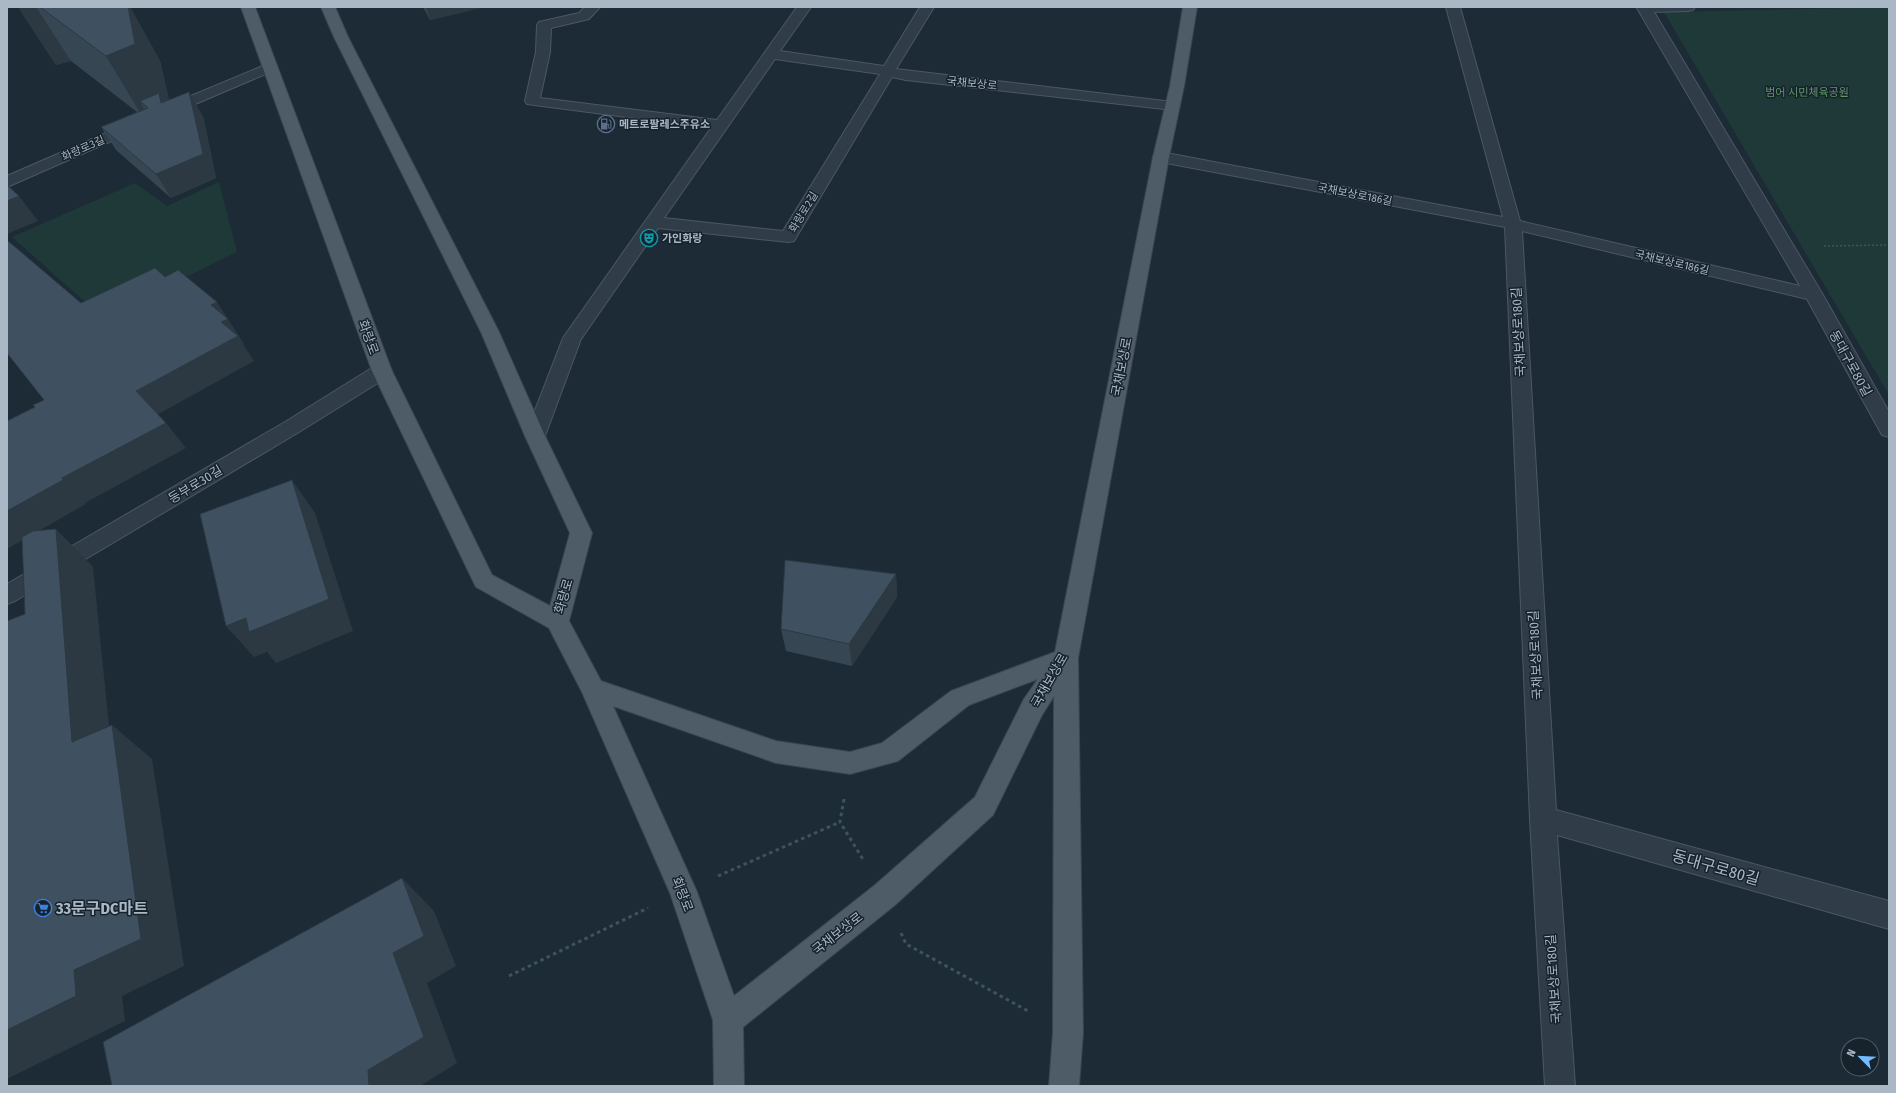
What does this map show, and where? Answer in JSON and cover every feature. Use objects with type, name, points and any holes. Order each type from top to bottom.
[{"type":"main road","name":"화랑로","points":[[248,7],[382,371],[484,580],[557,621],[593,689],[683,892],[728,1020]]},
{"type":"main road","name":"화랑로","points":[[328,7],[341,37],[490,332],[535,436],[581,533],[557,621]]},
{"type":"main road","name":"국채보상로","points":[[728,1020],[885,895],[984,806],[1033,707],[1066,658],[1161,157],[1173,106],[1190,7]]},
{"type":"main road","points":[[593,689],[776,752],[850,763],[889,753],[960,698],[1066,658],[1068,1033],[1064,1086]]},
{"type":"main road","points":[[728,1020],[730,1086]]},
{"type":"street","points":[[593,7],[584,16],[544,25],[543,52],[532,101],[721,125]]},
{"type":"street","points":[[535,436],[572,338],[804,7]]},
{"type":"street","points":[[888,72],[927,7]]},
{"type":"street","name":"국채보상로180길","points":[[1453,7],[1513,224],[1543,819],[1560,1086]]},
{"type":"street","points":[[1688,7],[1644,8],[1814,295]]},
{"type":"street","name":"국채보상로","points":[[772,54],[906,76],[1173,106]]},
{"type":"street","name":"화랑로3길","points":[[7,182],[270,67]]},
{"type":"street","name":"화랑로2길","points":[[653,222],[788,237],[888,72]]},
{"type":"street","name":"국채보상로186길","points":[[1161,157],[1513,224],[1814,295]]},
{"type":"street","name":"동대구로80길","points":[[1814,295],[1889,430]]},
{"type":"street","name":"동부로30길","points":[[7,595],[292,427],[382,371]]},
{"type":"street","name":"동대구로80길","points":[[1543,819],[1889,915]]},
{"type":"path","points":[[1785,246],[1889,245]]},
{"type":"path","points":[[850,763],[840,822],[885,895],[906,944],[1068,1033]]},
{"type":"green space","name":"범어 시민체육공원","points":[[1889,7],[1889,395],[1664,12]]},
{"type":"green space","points":[[219,182],[237,252],[103,318],[12,237],[135,183],[167,206]]},
{"type":"building","points":[[40,7],[128,7],[135,44],[106,56]]},
{"type":"building","points":[[189,92],[203,154],[156,174],[101,127],[148,108],[140,101],[159,93],[161,103]]},
{"type":"building","points":[[7,185],[19,196],[7,201]]},
{"type":"building","points":[[7,240],[81,303],[155,268],[165,277],[178,270],[217,302],[211,305],[228,319],[221,322],[238,336],[136,391],[166,423],[62,478],[63,480],[7,511],[7,421],[35,407],[33,405],[44,400],[7,353]]},
{"type":"building","points":[[292,480],[329,599],[249,632],[246,618],[226,626],[200,514]]},
{"type":"building","points":[[56,529],[72,742],[112,725],[141,939],[74,970],[76,996],[7,1030],[7,621],[25,614],[22,537],[33,531]]},
{"type":"building","points":[[785,560],[896,574],[849,644],[781,629]]},
{"type":"building","points":[[402,878],[424,936],[393,953],[424,1037],[368,1070],[369,1086],[112,1086],[103,1042]]},
{"type":"place","name":"메트로팔레스주유소","points":[[606,124]]},
{"type":"place","name":"가인화랑","points":[[649,238]]},
{"type":"place","name":"33문구DC마트","points":[[43,908]]}]
